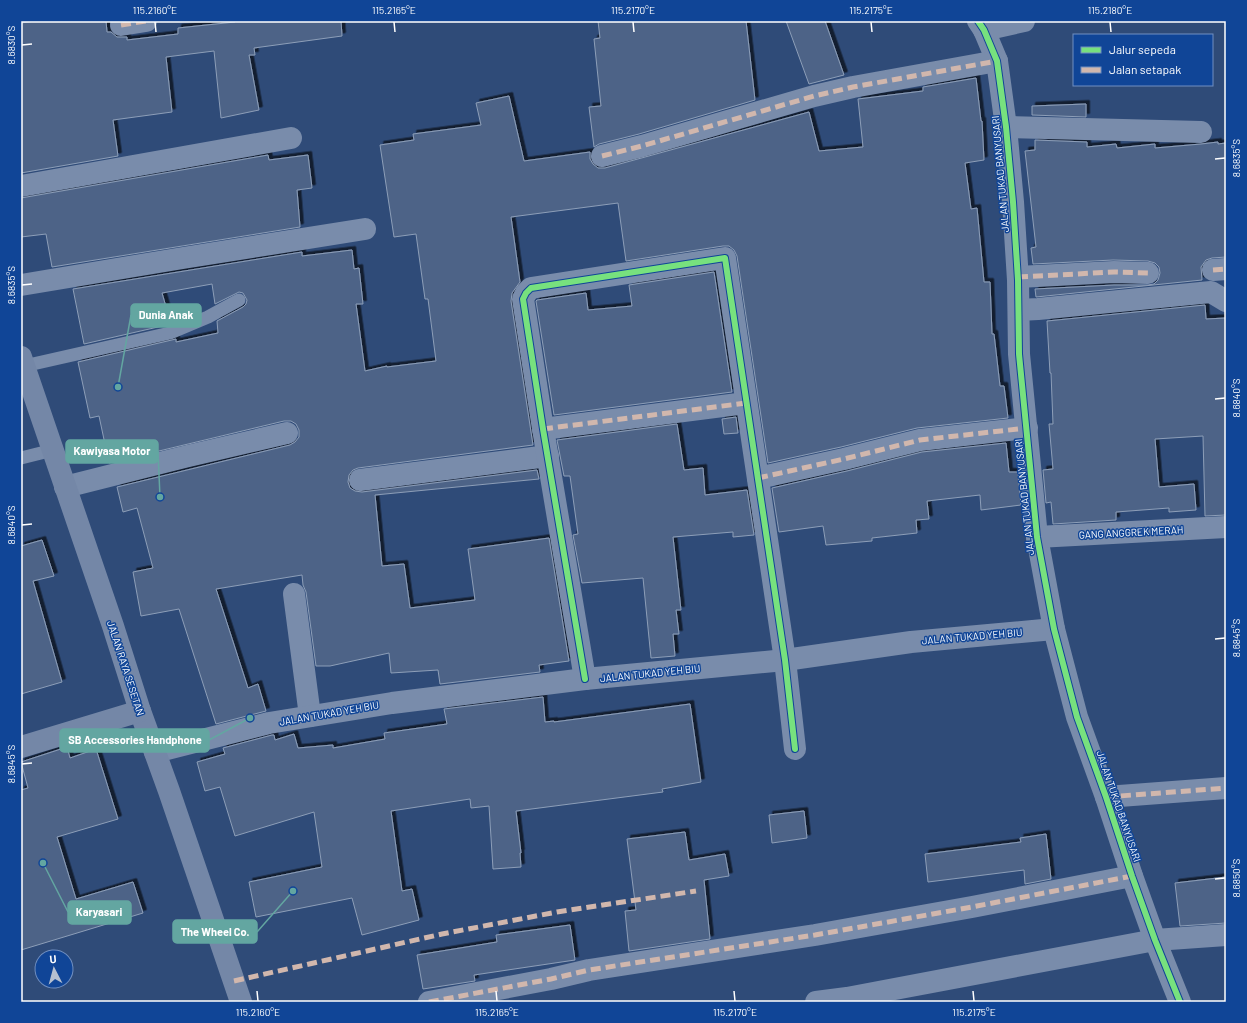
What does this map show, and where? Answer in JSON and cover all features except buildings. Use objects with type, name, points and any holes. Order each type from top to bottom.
[{"type":"main road","name":"JALAN RAYA SESETAN","points":[[23,361],[113,626],[140,711],[156,752],[238,1001]]},
{"type":"main road","points":[[21,746],[140,711]]},
{"type":"street","points":[[121,25],[146,21]]},
{"type":"street","points":[[981,26],[1024,21]]},
{"type":"street","name":"JALAN TUKAD BANYUSARI","points":[[981,26],[997,61],[1006,128],[1018,277],[1019,354],[1037,537],[1054,629],[1077,717],[1155,940],[1180,1002]]},
{"type":"street","points":[[602,156],[642,146],[814,96],[853,87],[997,61]]},
{"type":"street","points":[[1006,128],[1201,132]]},
{"type":"street","points":[[21,186],[291,138]]},
{"type":"street","points":[[21,285],[365,229]]},
{"type":"street","points":[[585,679],[548,456],[542,429],[523,299],[531,288],[725,258],[785,660],[795,748]]},
{"type":"street","points":[[1018,277],[1114,272],[1148,273]]},
{"type":"street","points":[[1018,310],[1211,292],[1226,301]]},
{"type":"street","points":[[542,429],[746,403]]},
{"type":"street","points":[[758,478],[920,440],[1027,428]]},
{"type":"street","points":[[65,487],[287,433]]},
{"type":"street","points":[[360,480],[548,456]]},
{"type":"street","name":"GANG ANGGREK MERAH","points":[[1037,537],[1226,527]]},
{"type":"street","points":[[294,594],[310,716]]},
{"type":"street","name":"JALAN TUKAD YEH BIU","points":[[156,752],[269,723],[392,703],[585,679],[785,660],[911,642],[1054,629]]},
{"type":"street","points":[[1106,797],[1226,788]]},
{"type":"street","points":[[429,1002],[551,979],[589,970],[815,935],[980,906],[1132,876]]},
{"type":"street","points":[[816,1002],[1155,940],[1226,935]]},
{"type":"lane","points":[[23,361],[170,333],[208,317],[239,300]]},
{"type":"lane","points":[[21,458],[53,450]]},
{"type":"marked path","points":[[121,25],[146,21]]},
{"type":"marked path","points":[[602,156],[642,146],[814,96],[853,87],[997,61]]},
{"type":"marked path","points":[[1213,270],[1226,269]]},
{"type":"marked path","points":[[1018,277],[1114,272],[1148,273]]},
{"type":"marked path","points":[[543,429],[746,403]]},
{"type":"marked path","points":[[758,478],[920,440],[1027,428]]},
{"type":"marked path","points":[[1106,797],[1226,788]]},
{"type":"marked path","points":[[429,1002],[551,979],[589,970],[815,935],[972,907],[1132,876]]},
{"type":"marked path","points":[[234,981],[442,934],[557,912],[696,891]]},
{"type":"cycle path","points":[[978,21],[984,30],[997,61],[1006,127],[1018,280],[1019,354],[1037,537],[1054,629],[1077,717],[1155,940],[1180,1002]]},
{"type":"cycle path","points":[[585,679],[523,299],[531,288],[725,258],[785,660],[795,749]]},
{"type":"place","name":"Dunia Anak","points":[[118,387]]},
{"type":"place","name":"Kawiyasa Motor","points":[[160,497]]},
{"type":"place","name":"SB Accessories Handphone","points":[[250,718]]},
{"type":"place","name":"Karyasari","points":[[43,863]]},
{"type":"place","name":"The Wheel Co.","points":[[293,891]]}]
